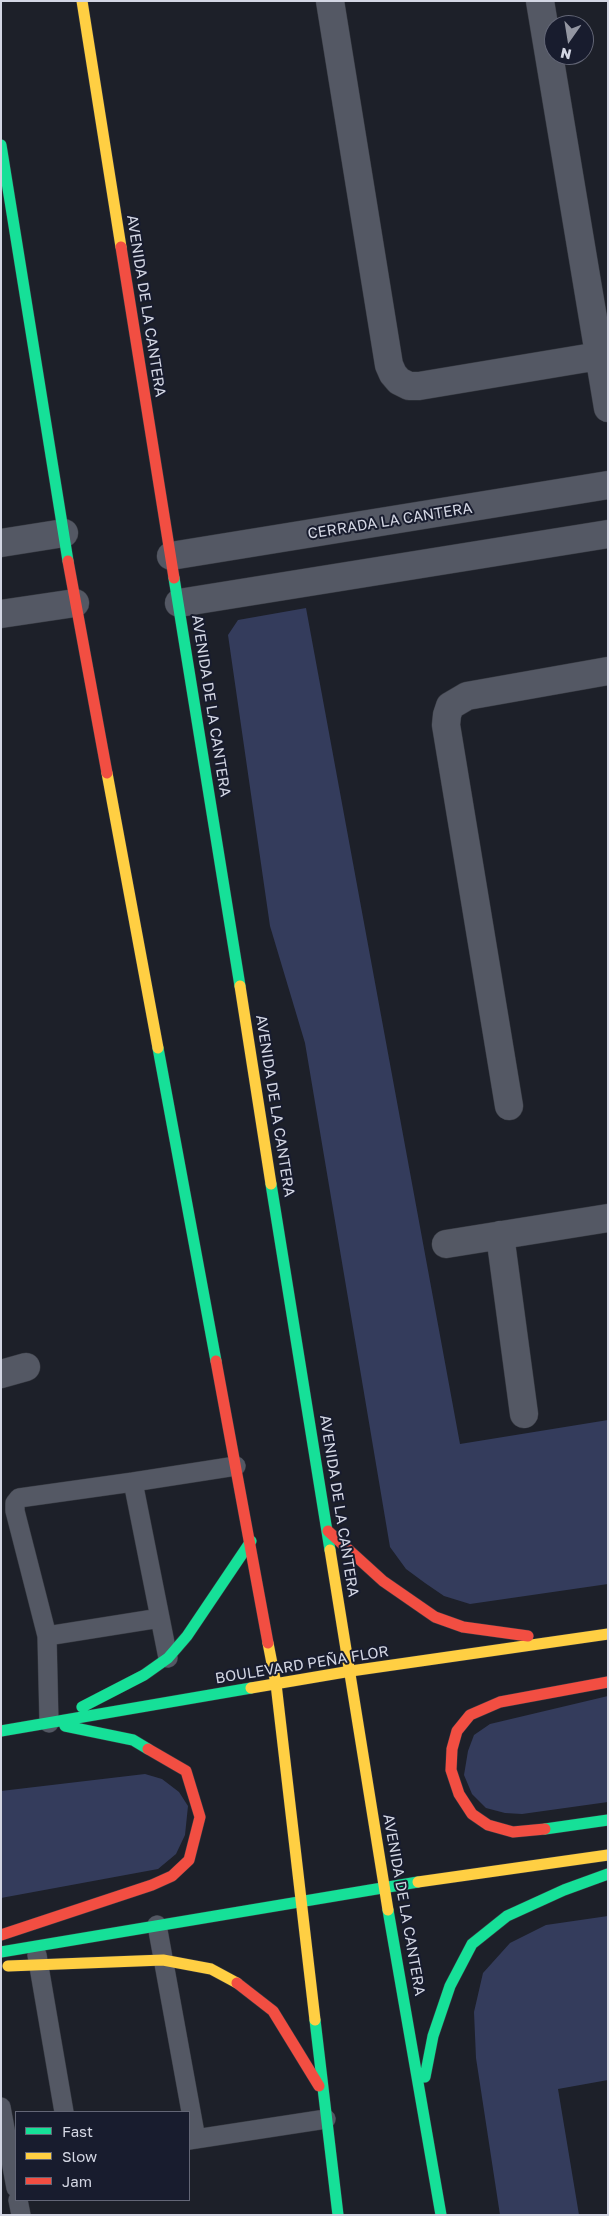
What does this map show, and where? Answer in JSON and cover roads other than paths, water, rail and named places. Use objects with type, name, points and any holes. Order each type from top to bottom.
[{"type":"street","name":"AVENIDA DE LA CANTERA","points":[[82,1],[351,1671],[384,1887],[422,2093],[441,2215]]},
{"type":"street","points":[[330,1],[389,365],[393,374],[399,381],[409,386],[419,386],[599,356]]},
{"type":"street","points":[[540,1],[608,408]]},
{"type":"street","points":[[1,145],[75,603],[276,1684],[338,2215]]},
{"type":"street","name":"CERRADA LA CANTERA","points":[[172,556],[608,485]]},
{"type":"street","points":[[1,543],[64,533]]},
{"type":"street","points":[[179,603],[608,534]]},
{"type":"street","points":[[1,614],[75,603]]},
{"type":"street","points":[[509,1106],[446,725],[447,715],[450,706],[467,696],[608,671]]},
{"type":"street","points":[[446,1244],[608,1218]]},
{"type":"street","points":[[500,1235],[524,1414]]},
{"type":"street","points":[[328,1531],[383,1581],[410,1602],[435,1617],[463,1627],[490,1632],[524,1636],[592,1637]]},
{"type":"street","points":[[49,1723],[115,1692],[168,1658],[187,1636],[250,1541]]},
{"type":"street","name":"BOULEVARD PEÑA FLOR","points":[[1,1731],[351,1671],[608,1634]]},
{"type":"street","points":[[608,1682],[500,1702],[470,1715],[457,1731],[452,1749],[451,1770],[459,1794],[472,1814],[488,1825],[513,1832],[525,1832],[608,1820]]},
{"type":"street","points":[[1,1935],[152,1885],[172,1876],[189,1860],[200,1817],[186,1771],[133,1740],[49,1723]]},
{"type":"street","points":[[1,1966],[157,1925],[384,1887],[608,1855]]},
{"type":"street","points":[[422,2093],[435,2028],[450,1986],[472,1944],[507,1916],[564,1890],[608,1874]]},
{"type":"street","points":[[1,1952],[163,1960],[211,1970],[244,1986],[273,2011],[323,2092]]},
{"type":"lane","points":[[49,1723],[47,1636],[14,1503],[19,1498],[236,1466]]},
{"type":"lane","points":[[133,1482],[168,1658]]},
{"type":"lane","points":[[47,1636],[160,1618]]},
{"type":"lane","points":[[157,1925],[187,2111]]},
{"type":"lane","points":[[37,1955],[64,2111]]},
{"type":"lane","points":[[1,2107],[15,2183]]},
{"type":"lane","points":[[190,2127],[192,2139],[326,2119]]},
{"type":"lane","points":[[18,2201],[21,2215]]}]
